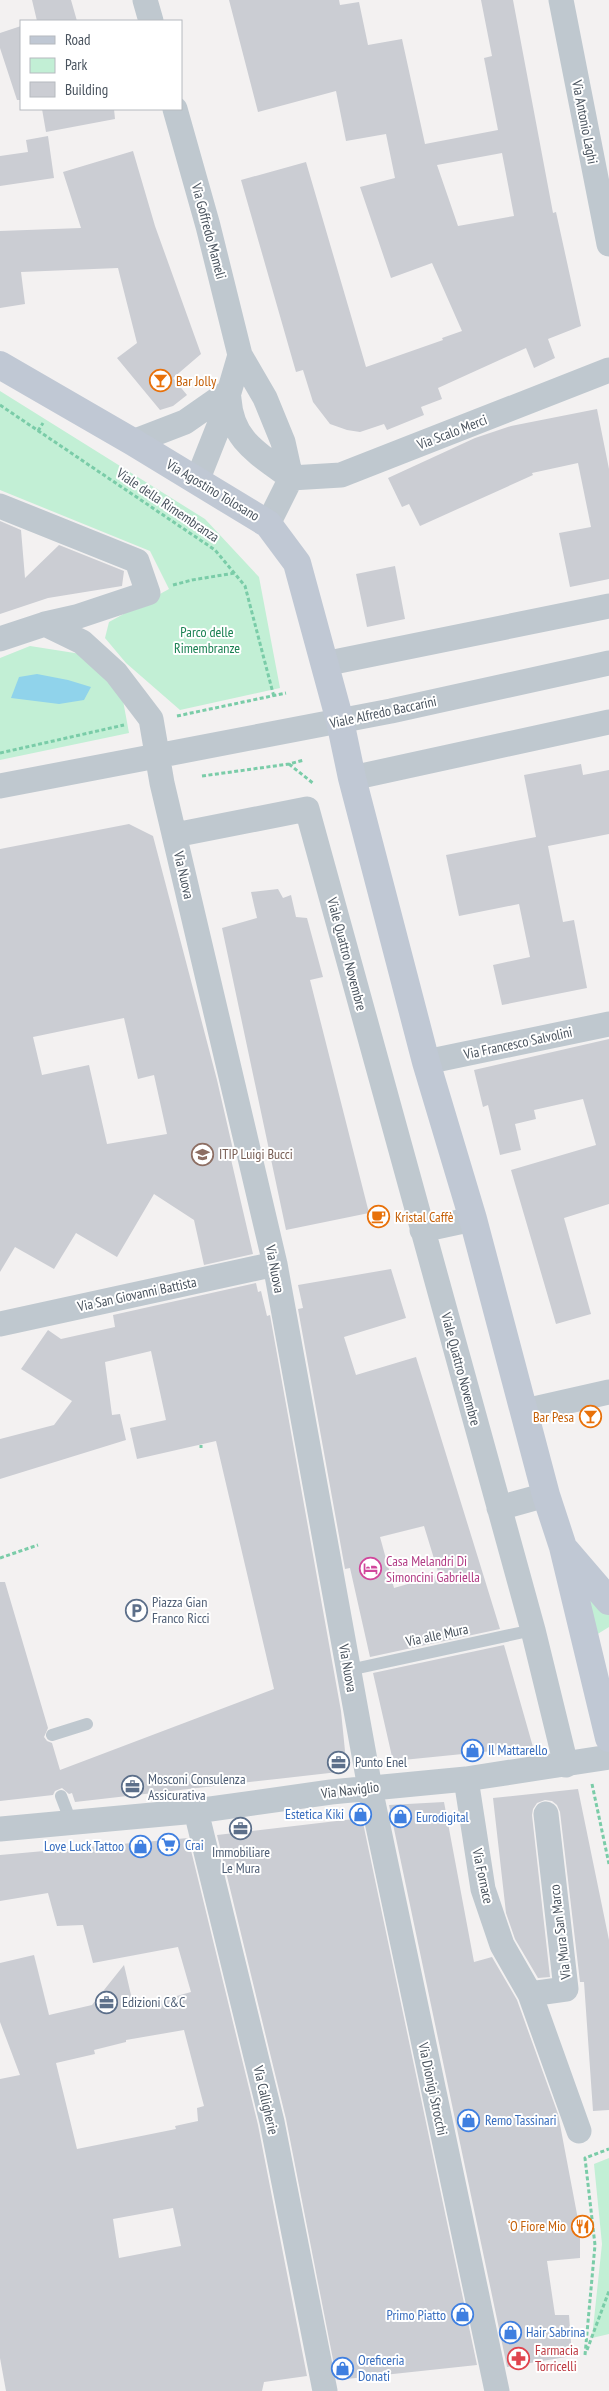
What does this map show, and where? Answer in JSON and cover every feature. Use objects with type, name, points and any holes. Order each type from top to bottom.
[{"type":"main road","name":"Via Agostino Tolosano","points":[[0,366],[132,442],[268,524],[297,563],[340,721]]},
{"type":"main road","points":[[340,721],[352,778],[426,1062],[473,1219],[546,1495],[562,1547],[591,1666],[604,1708],[609,1738]]},
{"type":"main road","points":[[562,1547],[609,1601]]},
{"type":"main road","points":[[591,1666],[609,1646]]},
{"type":"street","points":[[145,0],[151,20]]},
{"type":"street","name":"Via Antonio Laghi","points":[[560,0],[609,244]]},
{"type":"street","name":"Via Goffredo Mameli","points":[[176,110],[240,354],[275,419],[291,478]]},
{"type":"street","points":[[197,481],[218,431],[240,354]]},
{"type":"street","name":"Via Scalo Merci","points":[[291,478],[341,475],[609,370]]},
{"type":"street","points":[[132,442],[185,422],[228,392]]},
{"type":"street","points":[[228,392],[230,417],[236,431],[247,444],[291,478],[268,524]]},
{"type":"street","points":[[0,506],[137,561],[148,593],[76,617],[45,624],[0,639]]},
{"type":"street","points":[[324,664],[609,606]]},
{"type":"street","points":[[45,624],[82,642],[110,666],[151,719],[157,756]]},
{"type":"street","name":"Viale Alfredo Baccarini","points":[[0,786],[340,721],[609,663]]},
{"type":"street","points":[[352,778],[609,722]]},
{"type":"street","name":"Via Nuova","points":[[157,756],[275,1264],[370,1788]]},
{"type":"street","name":"Viale Quattro Novembre","points":[[175,835],[307,809],[533,1630],[566,1765]]},
{"type":"street","name":"Via Francesco Salvolini","points":[[426,1062],[609,1024]]},
{"type":"street","points":[[422,1230],[473,1219]]},
{"type":"street","name":"Via San Giovanni Battista","points":[[0,1324],[275,1264]]},
{"type":"street","points":[[525,1412],[609,1392]]},
{"type":"street","points":[[499,1508],[546,1495]]},
{"type":"street","name":"Via Naviglio","points":[[0,1829],[196,1812],[370,1788],[466,1779],[609,1757]]},
{"type":"street","name":"Via Fornace","points":[[466,1779],[483,1888],[502,1945],[530,1994]]},
{"type":"street","name":"Via Dionigi Strocchi","points":[[370,1788],[497,2391]]},
{"type":"street","name":"Via Calligherie","points":[[196,1812],[272,2122],[325,2391]]},
{"type":"street","name":"Via Mura San Marco","points":[[530,1994],[566,1989],[546,1814]]},
{"type":"street","points":[[530,1994],[579,2130]]},
{"type":"lane","name":"Via alle Mura","points":[[348,1670],[533,1630]]},
{"type":"lane","points":[[52,1735],[87,1724]]},
{"type":"lane","points":[[61,1796],[71,1822]]},
{"type":"path","name":"Viale della Rimembranza","points":[[0,405],[215,550],[245,586],[274,697]]},
{"type":"path","points":[[38,431],[43,423]]},
{"type":"path","points":[[148,593],[192,580],[235,573]]},
{"type":"path","points":[[151,719],[178,716],[286,693]]},
{"type":"path","points":[[0,753],[127,724]]},
{"type":"path","points":[[196,776],[289,764],[304,760]]},
{"type":"path","points":[[0,1558],[38,1545]]},
{"type":"path","points":[[591,1781],[609,1864]]},
{"type":"path","points":[[609,2149],[585,2158],[594,2245],[585,2355],[609,2291]]},
{"type":"green space","name":"Parco delle Rimembranze","points":[[0,391],[205,519],[259,577],[280,688],[180,710],[126,663],[105,638],[109,622],[169,589],[150,551],[0,490]]},
{"type":"green space","points":[[30,646],[81,654],[122,695],[129,733],[0,760],[0,658]]},
{"type":"green space","points":[[583,1582],[609,1611],[609,1627],[596,1635]]},
{"type":"green space","points":[[609,2158],[609,2334],[592,2338],[602,2244],[594,2164]]},
{"type":"water","points":[[37,674],[91,687],[84,700],[59,704],[11,698],[19,677]]},
{"type":"building","points":[[32,0],[71,0],[77,20],[37,20]]},
{"type":"building","points":[[229,0],[339,0],[340,5],[359,2],[368,45],[402,39],[425,144],[498,130],[484,58],[492,56],[481,0],[513,0],[553,213],[556,212],[581,326],[548,339],[555,358],[534,368],[526,348],[438,388],[442,399],[421,407],[424,415],[387,430],[384,424],[360,432],[330,424],[313,402],[303,370],[296,372],[241,180],[306,162],[366,367],[443,340],[442,338],[462,331],[432,263],[391,278],[360,187],[395,178],[386,134],[346,141],[336,91],[258,112]],"holes":[[[502,153],[514,216],[458,226],[437,165]]]},
{"type":"building","points":[[20,26],[20,100],[17,100],[0,48],[0,33]]},
{"type":"building","points":[[42,110],[114,110],[115,119],[46,132]]},
{"type":"building","points":[[48,136],[54,178],[0,186],[0,156],[28,152],[26,140]]},
{"type":"building","points":[[133,151],[155,226],[201,354],[173,378],[187,395],[173,406],[160,410],[117,358],[137,343],[118,268],[21,272],[25,304],[0,308],[0,231],[81,228],[63,172]]},
{"type":"building","points":[[597,409],[609,469],[609,579],[570,587],[559,533],[591,527],[578,463],[532,473],[533,475],[420,526],[409,504],[402,507],[388,478],[475,438],[511,426]]},
{"type":"building","points":[[0,521],[21,530],[25,578],[59,545],[124,571],[122,586],[48,598],[0,614]]},
{"type":"building","points":[[395,566],[405,619],[367,627],[356,574]]},
{"type":"building","points":[[581,764],[583,775],[609,770],[609,834],[548,846],[563,922],[574,920],[587,988],[502,1005],[493,965],[530,957],[519,904],[459,916],[446,855],[536,837],[524,775]]},
{"type":"building","points":[[129,824],[153,836],[217,1080],[234,1154],[230,1155],[253,1254],[204,1265],[194,1220],[154,1194],[117,1257],[76,1233],[54,1269],[15,1247],[0,1272],[0,849]],"holes":[[[124,1018],[138,1079],[154,1075],[167,1134],[107,1144],[89,1065],[42,1075],[33,1037]]]},
{"type":"building","points":[[278,889],[283,898],[291,895],[296,917],[307,918],[323,977],[310,980],[369,1213],[286,1230],[222,928],[257,918],[251,892]]},
{"type":"building","points":[[609,1039],[609,1204],[564,1218],[591,1314],[556,1324],[511,1170],[596,1145],[583,1099],[534,1110],[536,1119],[515,1124],[521,1150],[500,1155],[488,1105],[483,1107],[474,1070]]},
{"type":"building","points":[[391,1269],[406,1318],[344,1337],[356,1375],[416,1357],[500,1629],[370,1657],[350,1568],[345,1569],[298,1309],[303,1308],[298,1285]],"holes":[[[424,1526],[439,1575],[394,1588],[380,1537]]]},
{"type":"building","points":[[256,1283],[258,1292],[261,1291],[267,1316],[270,1315],[341,1711],[347,1771],[75,1802],[72,1793],[69,1794],[62,1788],[55,1791],[53,1795],[0,1801],[0,1582],[5,1582],[48,1728],[44,1737],[52,1743],[60,1770],[274,1689],[216,1441],[137,1459],[130,1428],[166,1420],[151,1351],[105,1362],[112,1415],[120,1414],[126,1440],[0,1479],[0,1439],[54,1425],[72,1401],[21,1369],[48,1330],[61,1339],[115,1327],[113,1315]]},
{"type":"building","points":[[504,1645],[533,1747],[393,1761],[373,1673]]},
{"type":"building","points":[[578,1789],[609,1940],[609,2110],[593,2111],[584,1982],[580,1982],[560,1812],[557,1805],[552,1801],[545,1800],[537,1803],[532,1815],[550,1977],[538,1978],[515,1939],[506,1913],[493,1798]]},
{"type":"building","points":[[444,1802],[474,1962],[492,1957],[517,2000],[558,2114],[580,2230],[580,2258],[547,2261],[555,2315],[569,2315],[572,2356],[507,2367],[389,1805]]},
{"type":"building","points":[[362,1818],[477,2365],[337,2380],[286,2119],[217,1835]]},
{"type":"building","points":[[188,1838],[258,2125],[307,2376],[264,2382],[262,2391],[6,2391],[0,2358],[0,2079],[20,2075],[0,2022],[0,1963],[34,1955],[49,2015],[92,2005],[124,1965],[134,2008],[191,1992],[178,1947],[93,1963],[83,1925],[57,1926],[48,1893],[0,1901],[0,1855]],"holes":[[[184,2030],[204,2106],[197,2108],[198,2121],[175,2126],[176,2129],[77,2149],[56,2063],[95,2054],[94,2050],[126,2042],[126,2040]],[[173,2208],[181,2246],[119,2258],[113,2219]]]},
{"type":"place","name":"Bar Jolly","points":[[160,381]]},
{"type":"place","name":"ITIP Luigi Bucci","points":[[203,1154]]},
{"type":"place","name":"Kristal Caffè","points":[[379,1217]]},
{"type":"place","name":"Bar Pesa","points":[[590,1417]]},
{"type":"place","name":"Casa Melandri Di Simoncini Gabriella","points":[[370,1569]]},
{"type":"place","name":"Piazza Gian Franco Ricci","points":[[136,1610]]},
{"type":"place","name":"Il Mattarello","points":[[472,1750]]},
{"type":"place","name":"Punto Enel","points":[[339,1762]]},
{"type":"place","name":"Mosconi Consulenza Assicurativa","points":[[132,1787]]},
{"type":"place","name":"Estetica Kiki","points":[[360,1814]]},
{"type":"place","name":"Eurodigital","points":[[400,1817]]},
{"type":"place","name":"Immobiliare Le Mura","points":[[241,1829]]},
{"type":"place","name":"Crai","points":[[169,1845]]},
{"type":"place","name":"Love Luck Tattoo","points":[[140,1846]]},
{"type":"place","name":"Edizioni C&C","points":[[106,2002]]},
{"type":"place","name":"Remo Tassinari","points":[[469,2120]]},
{"type":"place","name":"‘O Fiore Mio","points":[[582,2226]]},
{"type":"place","name":"Primo Piatto","points":[[462,2315]]},
{"type":"place","name":"Hair Sabrina","points":[[510,2332]]},
{"type":"place","name":"Farmacia Torricelli","points":[[519,2358]]},
{"type":"place","name":"Oreficeria Donati","points":[[342,2368]]}]
